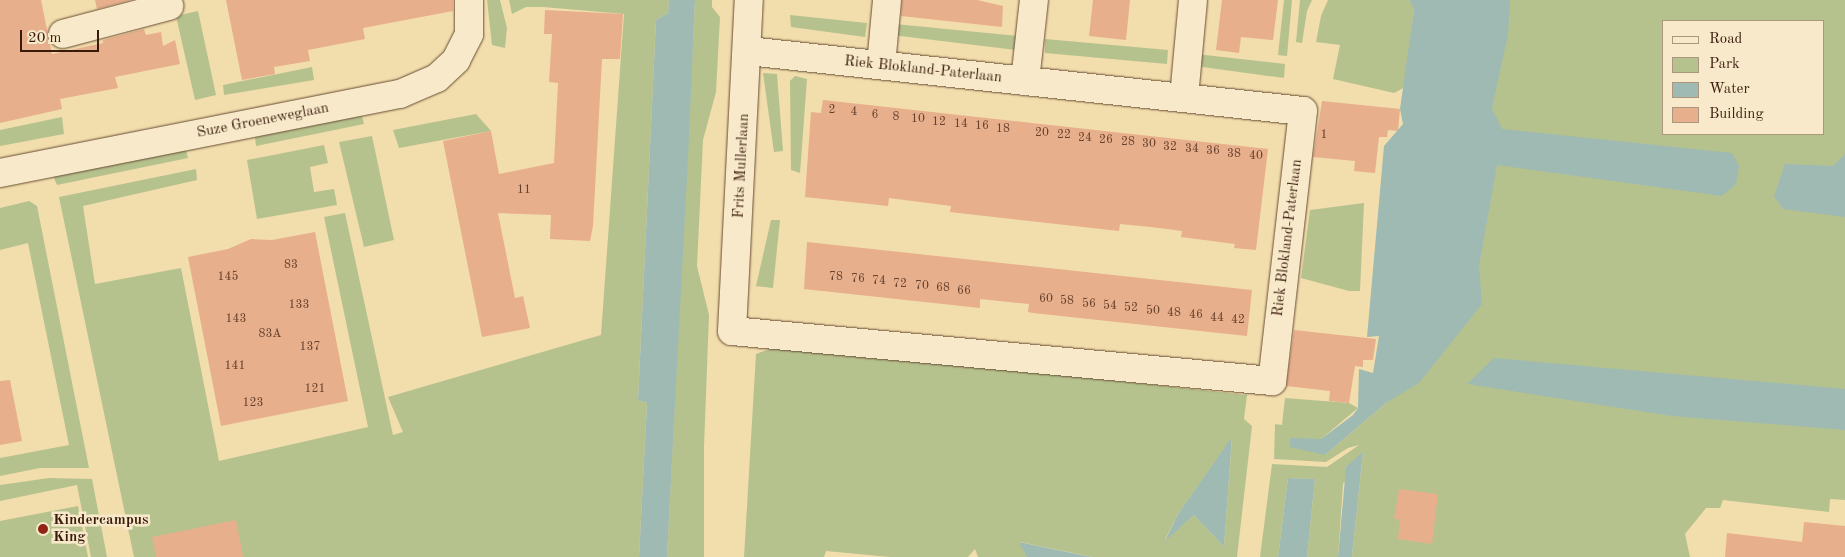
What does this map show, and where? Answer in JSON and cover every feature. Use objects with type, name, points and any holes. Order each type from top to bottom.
[{"type":"street","name":"Suze Groeneweglaan","points":[[0,173],[400,94],[437,78],[456,60],[469,34],[469,0]]},
{"type":"street","name":"Frits Mullerlaan","points":[[732,331],[748,51],[749,0]]},
{"type":"street","points":[[881,65],[887,0]]},
{"type":"street","points":[[1025,81],[1034,0]]},
{"type":"street","points":[[1184,97],[1194,0]]},
{"type":"street","points":[[63,34],[174,2]]},
{"type":"street","name":"Riek Blokland-Paterlaan","points":[[732,331],[1272,381],[1303,111],[748,51]]},
{"type":"green space","points":[[487,0],[500,0],[507,28],[505,48],[492,45]]},
{"type":"green space","points":[[509,0],[669,0],[668,13],[656,20],[638,400],[647,403],[639,557],[134,557],[59,197],[196,169],[197,180],[83,206],[95,284],[181,268],[219,461],[368,427],[324,217],[345,213],[393,435],[403,432],[388,397],[601,335],[624,14],[526,7],[512,14]]},
{"type":"green space","points":[[695,0],[712,0],[712,7],[720,17],[716,92],[703,140],[697,266],[709,315],[704,447],[704,557],[667,557]]},
{"type":"green space","points":[[1284,0],[1292,0],[1287,56],[1278,55]]},
{"type":"green space","points":[[1300,0],[1312,0],[1307,11],[1302,43],[1296,42]]},
{"type":"green space","points":[[1328,0],[1409,0],[1414,8],[1405,87],[1394,93],[1333,79],[1340,45],[1316,42],[1321,16]]},
{"type":"green space","points":[[1430,0],[1845,0],[1845,500],[1830,499],[1829,512],[1723,500],[1720,508],[1706,508],[1685,534],[1690,557],[1352,557],[1363,452],[1343,484],[1338,557],[1307,557],[1315,479],[1288,478],[1278,557],[1260,557],[1272,464],[1327,467],[1359,445],[1348,448],[1326,462],[1274,459],[1275,424],[1282,425],[1285,398],[1349,403],[1358,408],[1321,439],[1325,455],[1386,403]]},
{"type":"green space","points":[[198,11],[216,95],[195,100],[176,16]]},
{"type":"green space","points":[[790,15],[867,23],[865,37],[791,27]]},
{"type":"green space","points":[[895,24],[1018,36],[1016,50],[892,35]]},
{"type":"green space","points":[[1045,39],[1168,50],[1167,64],[1045,53]]},
{"type":"green space","points":[[1196,54],[1285,64],[1284,78],[1195,66]]},
{"type":"green space","points":[[312,67],[314,80],[224,95],[223,85]]},
{"type":"green space","points":[[763,73],[777,74],[783,151],[774,152]]},
{"type":"green space","points":[[795,76],[807,79],[800,173],[791,170],[790,81]]},
{"type":"green space","points":[[476,114],[491,131],[399,148],[393,130]]},
{"type":"green space","points":[[362,116],[364,124],[256,146],[255,137]]},
{"type":"green space","points":[[62,117],[64,134],[0,146],[0,130]]},
{"type":"green space","points":[[372,136],[394,240],[364,247],[339,142]]},
{"type":"green space","points":[[324,145],[328,163],[310,167],[314,192],[334,189],[337,205],[257,219],[247,160]]},
{"type":"green space","points":[[186,150],[188,158],[57,185],[53,176]]},
{"type":"green space","points":[[29,201],[37,206],[89,468],[40,468],[0,476],[0,458],[69,445],[28,243],[0,250],[0,208]]},
{"type":"green space","points":[[1364,203],[1360,291],[1349,291],[1301,278],[1310,210]]},
{"type":"green space","points":[[771,220],[780,220],[773,288],[756,286]]},
{"type":"green space","points":[[782,344],[1247,395],[1244,419],[1252,426],[1237,557],[1093,557],[1020,542],[1027,557],[978,557],[975,549],[968,557],[890,557],[826,551],[824,557],[744,557],[756,354]],"holes":[[[1232,438],[1224,547],[1194,515],[1165,540],[1178,514]]]},
{"type":"green space","points":[[49,478],[92,479],[107,557],[91,557],[77,485],[0,501],[0,485]]},
{"type":"green space","name":"Kindercampus King","points":[[78,506],[88,557],[0,557],[0,521]]},
{"type":"water","points":[[669,0],[695,0],[667,557],[639,557],[647,403],[638,400],[656,20],[668,13]]},
{"type":"water","points":[[1409,0],[1510,0],[1508,35],[1492,108],[1502,129],[1732,153],[1739,166],[1736,184],[1722,196],[1497,165],[1479,266],[1482,304],[1419,383],[1386,403],[1325,455],[1290,447],[1290,438],[1321,439],[1353,415],[1358,408],[1359,369],[1373,373],[1379,336],[1367,337],[1384,146],[1403,124],[1400,109],[1414,9]]},
{"type":"water","points":[[1845,154],[1845,217],[1783,209],[1774,196],[1785,164],[1833,166]]},
{"type":"water","points":[[1494,358],[1845,389],[1845,430],[1672,416],[1467,384]]},
{"type":"water","points":[[1232,437],[1224,547],[1194,515],[1165,541],[1178,514]]},
{"type":"water","points":[[1363,452],[1352,557],[1338,557],[1346,467]]},
{"type":"water","points":[[1288,478],[1315,479],[1307,557],[1278,557]]},
{"type":"water","points":[[1019,542],[1077,554],[1093,557],[1027,557]]},
{"type":"building","points":[[0,0],[41,0],[52,54],[103,43],[103,40],[144,29],[146,35],[161,32],[163,46],[175,40],[180,64],[115,77],[118,88],[60,99],[62,109],[0,123]]},
{"type":"building","points":[[95,0],[131,0],[97,9]]},
{"type":"building","points":[[226,0],[453,0],[453,11],[363,28],[365,39],[308,50],[310,61],[274,67],[275,74],[242,80]]},
{"type":"building","points":[[902,0],[977,0],[1003,6],[1002,27],[901,16]]},
{"type":"building","points":[[1093,0],[1130,0],[1126,40],[1089,36]]},
{"type":"building","points":[[1222,0],[1278,0],[1273,40],[1241,37],[1239,53],[1216,50]]},
{"type":"building","points":[[545,10],[623,14],[620,59],[602,59],[593,226],[590,241],[550,239],[551,215],[498,213],[515,298],[523,296],[530,328],[482,337],[443,141],[491,131],[499,174],[554,163],[558,83],[549,82],[552,34],[544,34]]},
{"type":"building","points":[[823,100],[1268,149],[1256,250],[1234,248],[1235,244],[1181,237],[1182,231],[1151,227],[1120,224],[1119,231],[950,212],[951,206],[889,198],[888,206],[805,197],[811,112],[821,113]]},
{"type":"building","points":[[1322,101],[1400,109],[1398,131],[1388,130],[1387,137],[1379,137],[1375,173],[1354,171],[1355,161],[1313,157]]},
{"type":"building","points":[[315,232],[348,401],[221,426],[188,257],[228,249],[251,239],[272,240]]},
{"type":"building","points":[[807,242],[1252,290],[1247,336],[1033,313],[1028,312],[1029,304],[980,299],[980,308],[804,289]]},
{"type":"building","points":[[1294,330],[1376,339],[1373,360],[1363,360],[1363,367],[1355,366],[1349,403],[1329,401],[1330,391],[1286,386]]},
{"type":"building","points":[[10,380],[22,441],[0,445],[0,381]]},
{"type":"building","points":[[1399,489],[1438,494],[1432,544],[1398,539],[1400,519],[1394,519]]},
{"type":"building","points":[[236,520],[243,557],[156,557],[152,537]]},
{"type":"building","points":[[1804,522],[1845,526],[1845,557],[1725,557],[1727,533],[1802,542]]},
{"type":"place","name":"Kindercampus King","points":[[43,529]]}]
